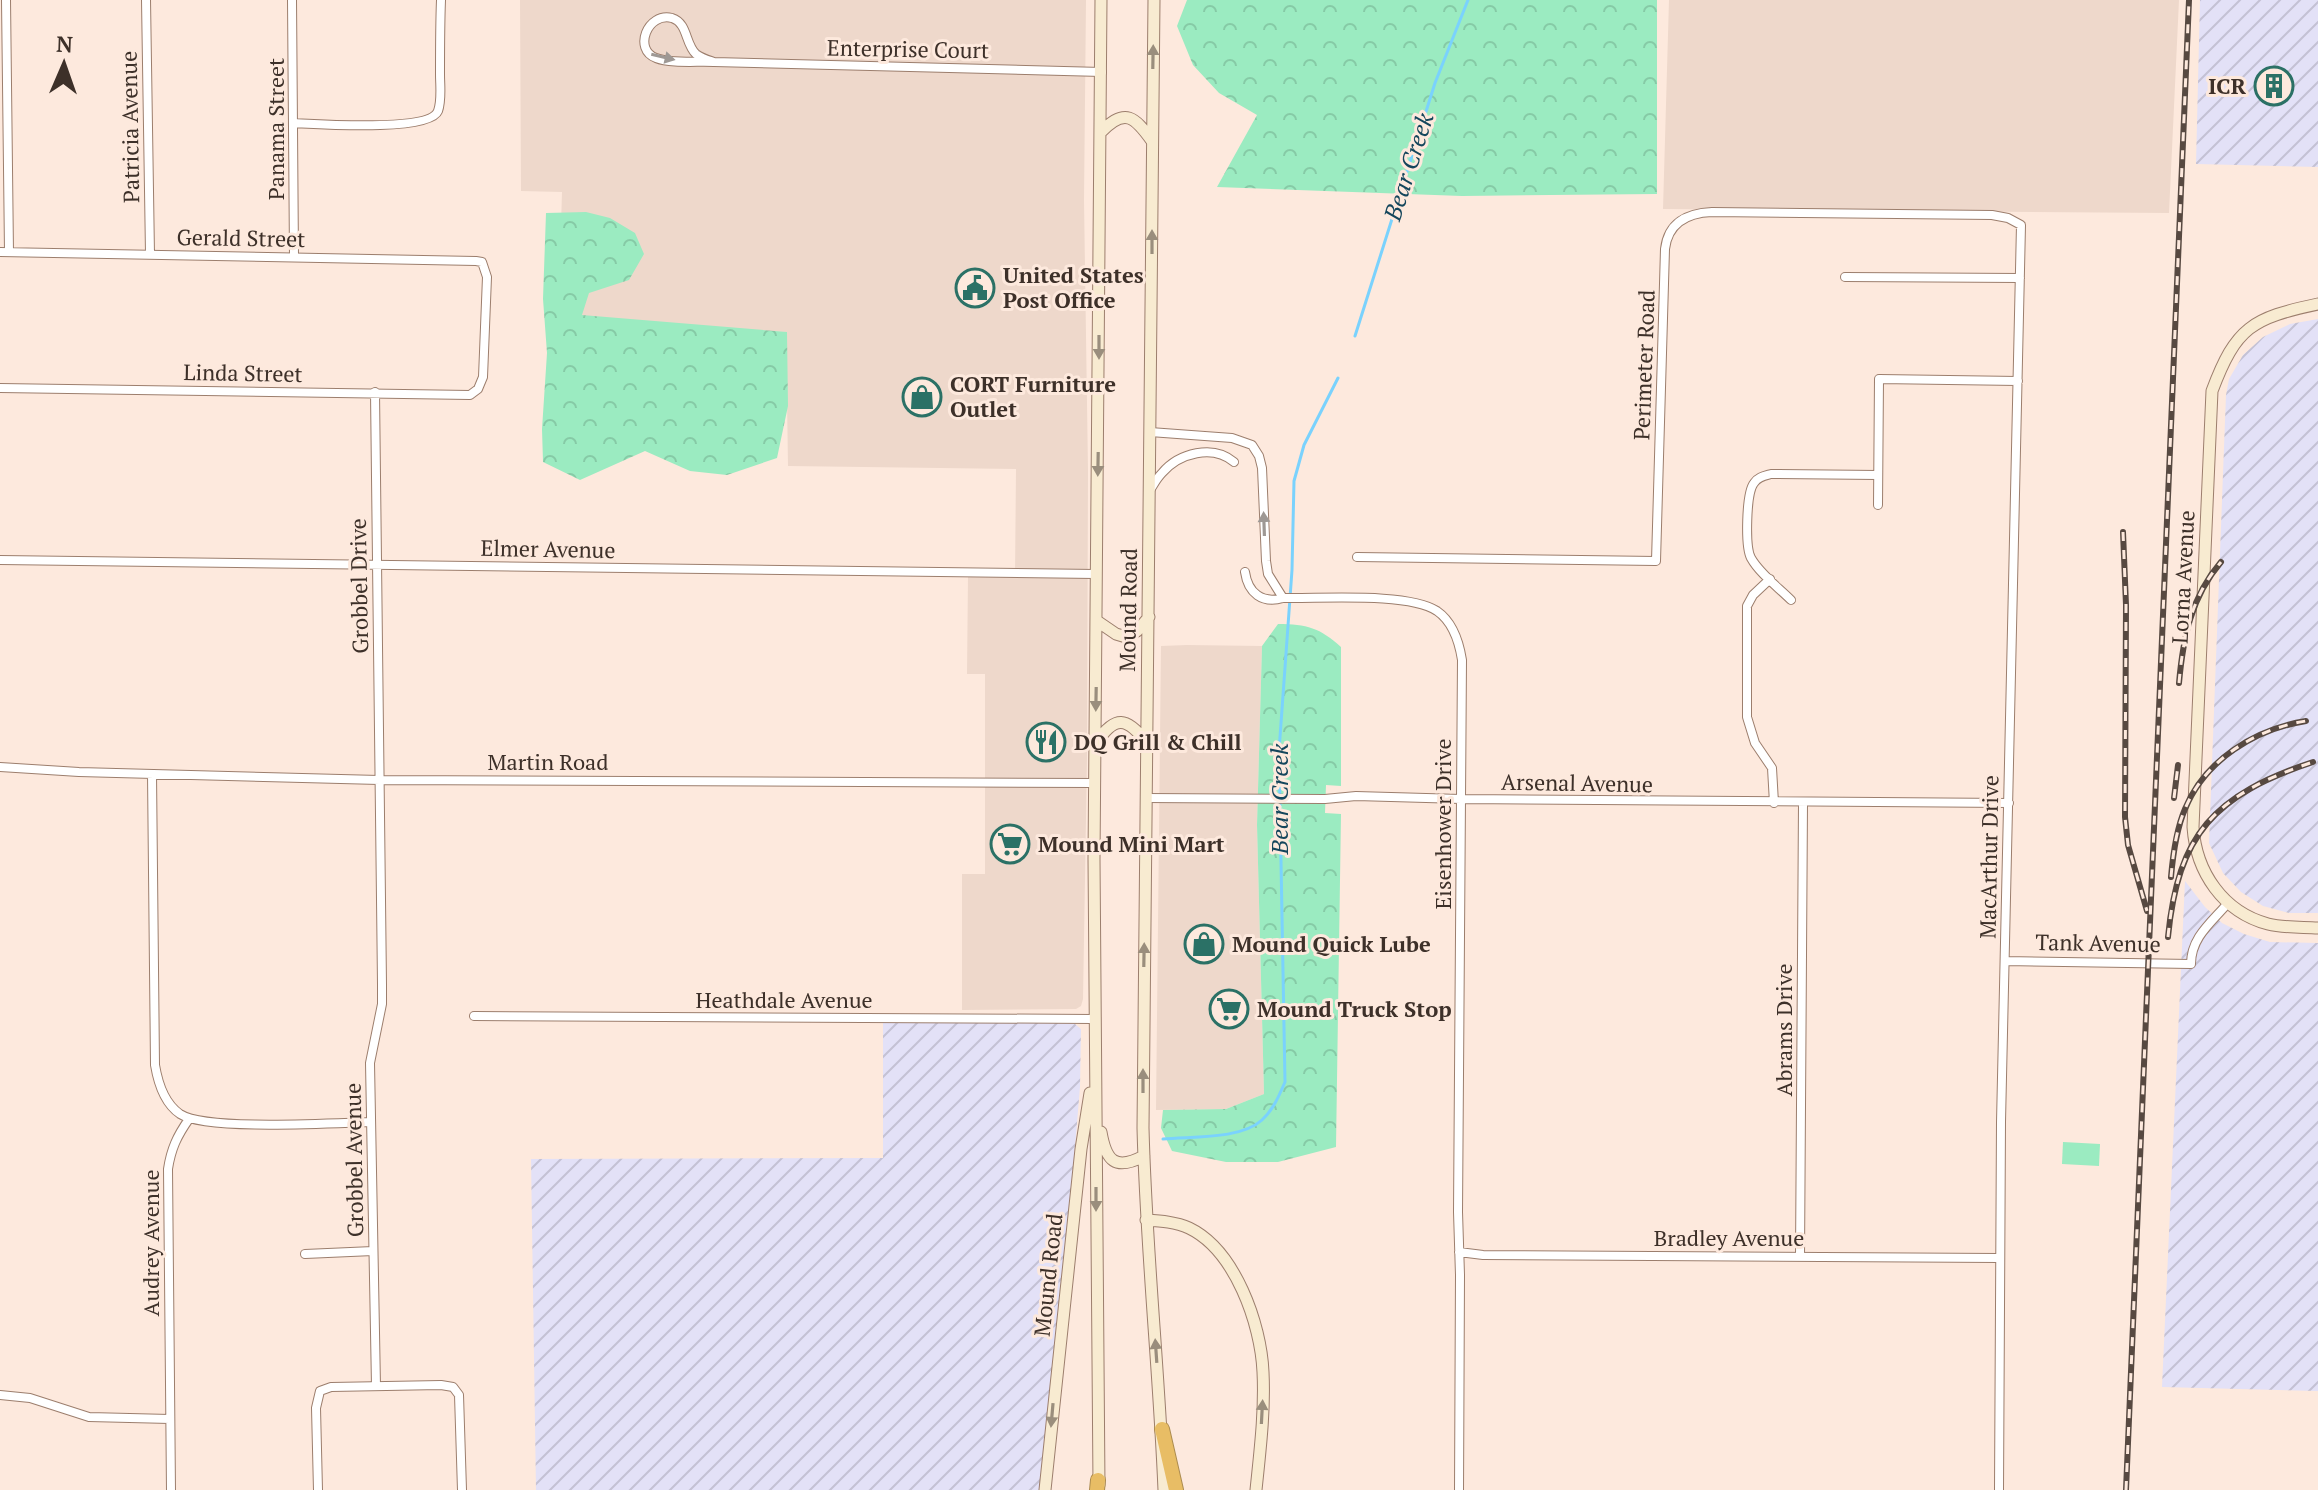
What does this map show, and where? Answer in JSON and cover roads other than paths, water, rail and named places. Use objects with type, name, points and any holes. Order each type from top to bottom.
[{"type":"highway","points":[[1162,1429],[1176,1490]]},
{"type":"main road","name":"Mound Road","points":[[1098,1487],[1094,859],[1101,0]]},
{"type":"main road","name":"Mound Road","points":[[1154,0],[1144,1156],[1164,1490]]},
{"type":"main road","points":[[1101,132],[1112,120],[1129,117],[1140,124],[1152,142]]},
{"type":"main road","name":"Lorna Avenue","points":[[2228,903],[2203,870],[2193,827],[2212,391],[2231,345],[2250,328],[2268,317],[2318,304]]},
{"type":"main road","points":[[1097,621],[1126,637],[1132,636],[1149,617]]},
{"type":"main road","points":[[1096,743],[1107,727],[1120,722],[1129,724],[1147,742]]},
{"type":"main road","points":[[2228,903],[2253,919],[2269,924],[2318,928]]},
{"type":"main road","name":"Mound Road","points":[[1045,1490],[1081,1149],[1095,1065]]},
{"type":"main road","points":[[1095,1096],[1104,1149],[1111,1159],[1117,1163],[1130,1163],[1144,1156]]},
{"type":"main road","points":[[1146,1220],[1180,1225],[1204,1238],[1230,1269],[1248,1304],[1258,1338],[1263,1372],[1256,1490]]},
{"type":"street","points":[[4,252],[6,0]]},
{"type":"street","name":"Patricia Avenue","points":[[146,0],[150,254]]},
{"type":"street","name":"Panama Street","points":[[292,0],[294,257]]},
{"type":"street","points":[[294,123],[398,124],[426,121],[437,114],[441,0]]},
{"type":"street","name":"Enterprise Court","points":[[714,62],[693,50],[678,21],[663,18],[654,20],[648,27],[645,45],[652,56],[664,60],[714,62],[1102,72]]},
{"type":"street","name":"Perimeter Road","points":[[1357,557],[1656,561],[1665,249],[1672,228],[1685,217],[1712,212],[1992,215],[2021,225]]},
{"type":"street","name":"MacArthur Drive","points":[[1999,1490],[1999,1258],[2021,225]]},
{"type":"street","name":"Gerald Street","points":[[4,252],[482,262],[487,277],[481,384]]},
{"type":"street","points":[[1845,277],[2020,278]]},
{"type":"street","points":[[1878,505],[1879,379],[2018,381]]},
{"type":"street","name":"Linda Street","points":[[0,388],[447,393],[459,396],[470,395],[481,384]]},
{"type":"street","name":"Grobbel Drive","points":[[375,392],[379,780]]},
{"type":"street","points":[[1150,432],[1232,438],[1252,445],[1262,468],[1268,574],[1283,598]]},
{"type":"street","points":[[1150,490],[1162,472],[1180,458],[1204,451],[1228,457],[1234,462]]},
{"type":"street","points":[[1791,600],[1753,561],[1748,551],[1749,494],[1756,480],[1771,474],[1878,475]]},
{"type":"street","name":"Elmer Avenue","points":[[0,560],[1096,574]]},
{"type":"street","name":"Eisenhower Drive","points":[[1245,572],[1248,587],[1257,596],[1273,601],[1283,598],[1416,603],[1436,610],[1458,639],[1462,660],[1459,1490]]},
{"type":"street","points":[[1770,579],[1753,595],[1747,606],[1746,702],[1752,736],[1772,768],[1774,803]]},
{"type":"street","name":"Martin Road","points":[[0,767],[379,780],[1096,783]]},
{"type":"street","points":[[152,774],[155,1065],[157,1080],[166,1099],[176,1112],[202,1122],[371,1122]]},
{"type":"street","name":"Grobbel Avenue","points":[[376,1386],[370,1056],[382,1004],[379,780]]},
{"type":"street","name":"Arsenal Avenue","points":[[1146,798],[1325,799],[1356,796],[1774,803],[2009,803]]},
{"type":"street","name":"Abrams Drive","points":[[1800,1257],[1803,803]]},
{"type":"street","name":"Tank Avenue","points":[[2005,961],[2191,964],[2193,947],[2200,935],[2228,903]]},
{"type":"street","name":"Heathdale Avenue","points":[[474,1016],[1094,1019]]},
{"type":"street","name":"Audrey Avenue","points":[[171,1490],[168,1169],[175,1139],[189,1119]]},
{"type":"street","points":[[305,1254],[373,1251]]},
{"type":"street","name":"Bradley Avenue","points":[[1459,1252],[1483,1255],[1999,1258]]},
{"type":"street","points":[[318,1490],[316,1408],[319,1394],[331,1387],[376,1386],[448,1386],[458,1392],[462,1490]]},
{"type":"street","points":[[0,1395],[30,1398],[89,1417],[170,1419]]},
{"type":"waterway","name":"Bear Creek","points":[[1355,336],[1435,83],[1468,0]]},
{"type":"waterway","name":"Bear Creek","points":[[1163,1139],[1228,1134],[1253,1126],[1269,1112],[1285,1082],[1279,751],[1292,570],[1294,481],[1304,445],[1338,378]]},
{"type":"railway","points":[[2126,1490],[2189,0]]},
{"type":"railway","points":[[2123,532],[2126,605],[2125,817],[2128,845],[2147,911]]},
{"type":"railway","points":[[2179,683],[2190,619],[2202,589],[2221,562]]},
{"type":"railway","points":[[2171,877],[2182,817],[2205,776],[2251,739],[2306,721]]},
{"type":"railway","points":[[2168,937],[2181,871],[2192,845],[2207,823],[2250,789],[2313,762]]},
{"type":"railway","points":[[2174,798],[2178,765]]},
{"type":"place","name":"ICR","points":[[2274,86]]},
{"type":"place","name":"United States Post Office","points":[[975,288]]},
{"type":"place","name":"CORT Furniture Outlet","points":[[922,397]]},
{"type":"place","name":"DQ Grill & Chill","points":[[1046,742]]},
{"type":"place","name":"Mound Mini Mart","points":[[1010,844]]},
{"type":"place","name":"Mound Quick Lube","points":[[1204,944]]},
{"type":"place","name":"Mound Truck Stop","points":[[1229,1009]]}]
